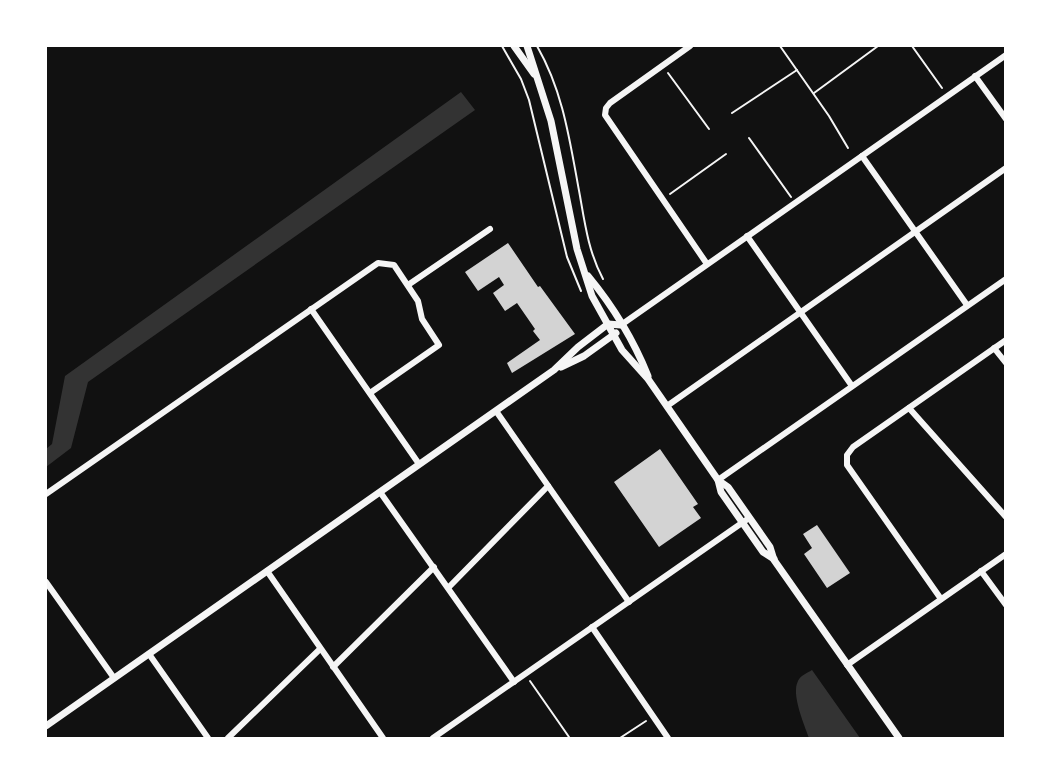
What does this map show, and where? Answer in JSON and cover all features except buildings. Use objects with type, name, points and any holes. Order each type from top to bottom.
[{"type":"street","points":[[514,46],[537,78]]},
{"type":"street","points":[[527,46],[551,121],[573,233],[592,296],[630,361],[648,379],[718,480],[721,492],[746,520],[763,552],[774,560],[899,738]]},
{"type":"street","points":[[690,46],[610,103],[605,115],[707,264]]},
{"type":"street","points":[[554,370],[584,356],[614,335],[621,325],[1006,55]]},
{"type":"street","points":[[975,76],[1006,119]]},
{"type":"street","points":[[862,156],[967,305]]},
{"type":"street","points":[[667,406],[1006,168]]},
{"type":"street","points":[[408,285],[490,229]]},
{"type":"street","points":[[747,236],[852,386]]},
{"type":"street","points":[[46,495],[378,263],[394,265],[418,301],[422,319],[439,345],[370,393]]},
{"type":"street","points":[[585,273],[600,290],[639,355],[648,379]]},
{"type":"street","points":[[718,480],[1006,279]]},
{"type":"street","points":[[311,309],[419,464]]},
{"type":"street","points":[[46,726],[554,370],[608,324],[621,325]]},
{"type":"street","points":[[941,599],[847,465],[847,455],[853,447],[1006,340]]},
{"type":"street","points":[[995,348],[1006,363]]},
{"type":"street","points":[[909,408],[1006,517]]},
{"type":"street","points":[[496,411],[629,602]]},
{"type":"street","points":[[449,587],[548,486]]},
{"type":"street","points":[[380,492],[514,682]]},
{"type":"street","points":[[436,738],[746,520]]},
{"type":"street","points":[[847,665],[1006,554]]},
{"type":"street","points":[[333,667],[434,567]]},
{"type":"street","points":[[267,571],[383,738]]},
{"type":"street","points":[[981,571],[1006,606]]},
{"type":"street","points":[[46,582],[114,678]]},
{"type":"street","points":[[592,627],[668,738]]},
{"type":"street","points":[[228,738],[320,649]]},
{"type":"street","points":[[149,654],[208,738]]},
{"type":"path","points":[[502,46],[521,79],[529,100],[568,257],[586,300]]},
{"type":"path","points":[[537,46],[551,72],[560,98],[587,236],[594,264],[606,285]]},
{"type":"path","points":[[780,46],[848,148]]},
{"type":"path","points":[[813,93],[878,46]]},
{"type":"path","points":[[912,46],[947,96]]},
{"type":"path","points":[[662,65],[709,129]]},
{"type":"path","points":[[732,113],[797,70]]},
{"type":"path","points":[[749,138],[791,197]]},
{"type":"path","points":[[662,201],[726,154]]},
{"type":"path","points":[[525,674],[569,737]]},
{"type":"path","points":[[621,738],[653,716]]},
{"type":"shaded area","points":[[461,92],[475,110],[88,382],[71,448],[46,467],[46,449],[52,444],[65,376]]},
{"type":"shaded area","points":[[812,670],[860,738],[809,738],[799,709],[796,687],[800,678]]}]
